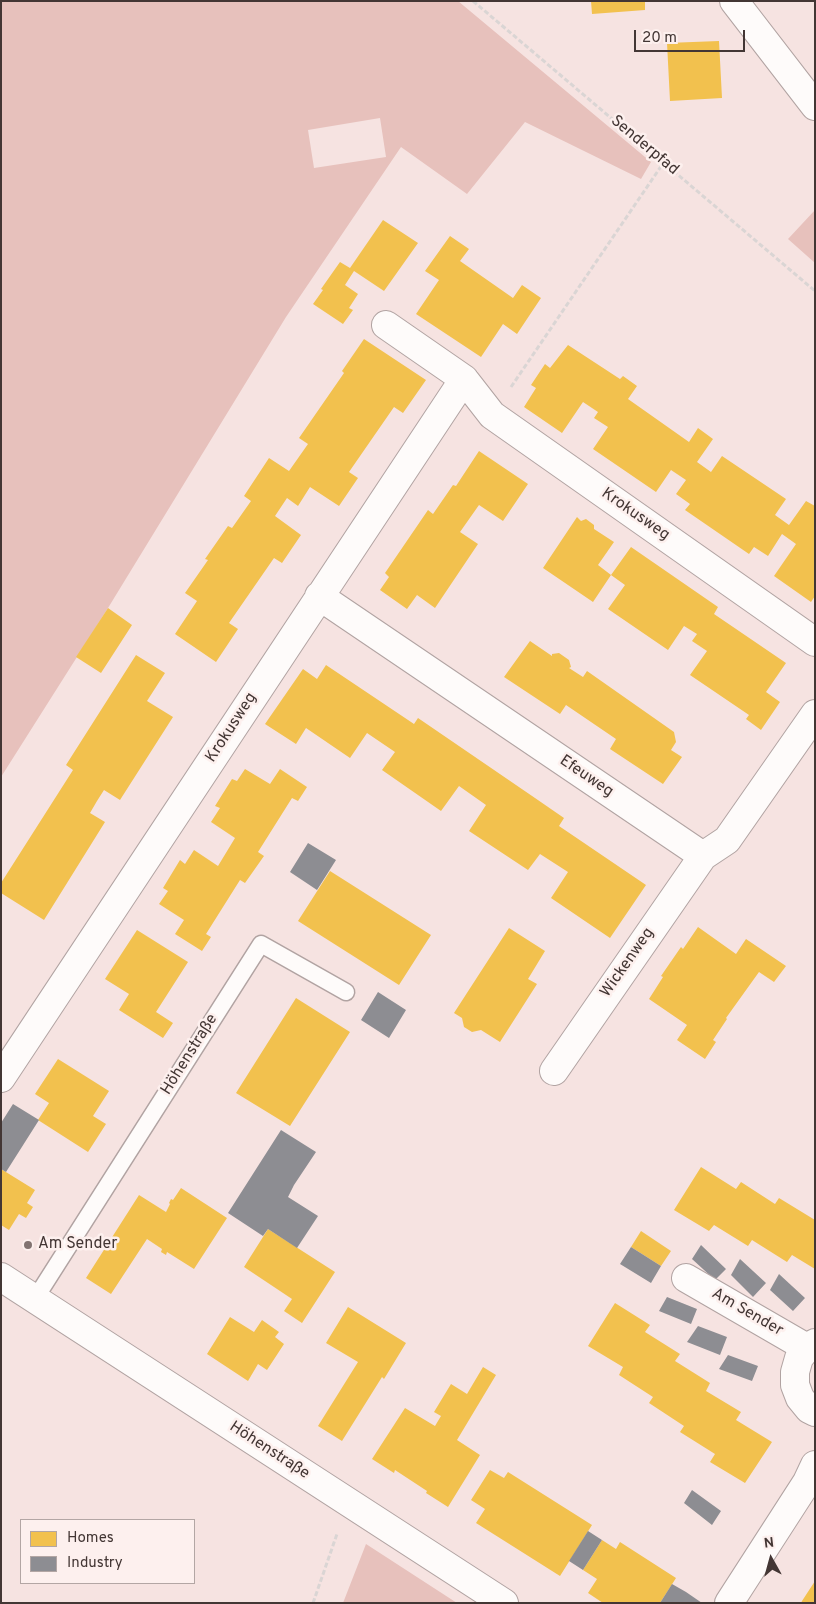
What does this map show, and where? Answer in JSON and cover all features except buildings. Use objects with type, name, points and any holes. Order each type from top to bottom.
[{"type":"street","points":[[734,1],[815,106]]},
{"type":"street","name":"Krokusweg","points":[[386,325],[464,379],[492,415],[815,642]]},
{"type":"street","name":"Krokusweg","points":[[1,1078],[464,379]]},
{"type":"street","name":"Efeuweg","points":[[319,596],[703,856]]},
{"type":"street","points":[[703,856],[727,840],[815,714]]},
{"type":"street","name":"Wickenweg","points":[[554,1071],[703,856]]},
{"type":"street","name":"Höhenstraße","points":[[1,1278],[504,1603]]},
{"type":"street","name":"Am Sender","points":[[686,1278],[811,1346],[799,1358],[794,1372],[795,1385],[800,1398],[809,1409],[815,1412]]},
{"type":"street","points":[[729,1603],[807,1482],[815,1464]]},
{"type":"lane","name":"Höhenstraße","points":[[35,1299],[261,944],[346,992]]},
{"type":"path","name":"Senderpfad","points":[[473,1],[815,291]]},
{"type":"path","points":[[492,415],[664,162]]},
{"type":"path","points":[[313,1603],[348,1502]]},
{"type":"shaded area","points":[[1,1],[458,1],[651,162],[641,179],[525,122],[467,194],[401,147],[286,317],[108,608],[1,777]],"holes":[[[380,118],[386,157],[314,168],[308,130]]]},
{"type":"shaded area","points":[[815,210],[815,263],[788,239]]},
{"type":"shaded area","points":[[366,1544],[457,1603],[343,1603]]},
{"type":"place","name":"Am Sender","points":[[28,1245]]}]
